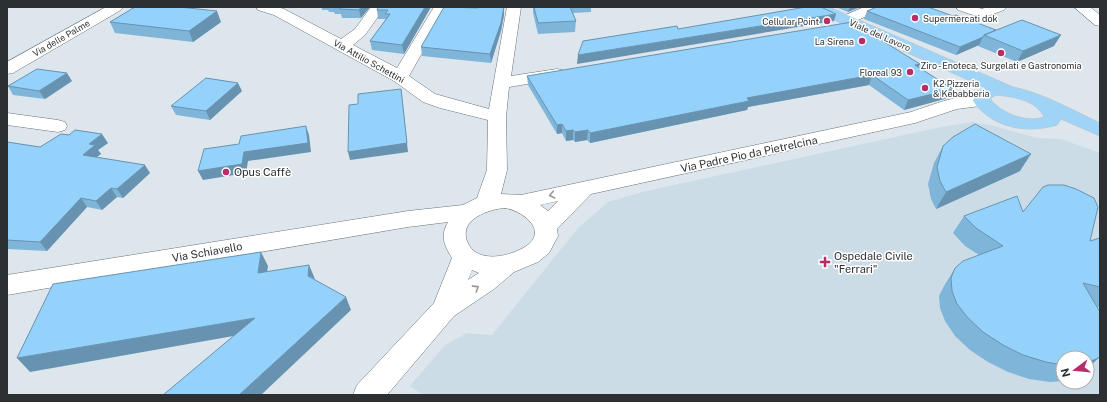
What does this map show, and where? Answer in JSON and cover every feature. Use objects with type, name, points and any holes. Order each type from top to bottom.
[{"type":"main road","name":"Viale del Lavoro","points":[[817,7],[1008,91]]},
{"type":"main road","name":"Viale del Lavoro","points":[[942,62],[983,98],[993,112],[1003,118]]},
{"type":"main road","points":[[983,98],[993,91],[1008,91],[1029,96],[1045,115],[1100,138]]},
{"type":"main road","points":[[1003,118],[1025,124],[1045,115],[1100,130]]},
{"type":"street","name":"Via delle Palme","points":[[7,69],[116,7]]},
{"type":"street","name":"Via Attilio Schettini","points":[[263,7],[279,12],[400,77],[429,98],[446,104],[497,117]]},
{"type":"street","points":[[342,46],[360,32],[378,7]]},
{"type":"street","points":[[400,77],[441,7]]},
{"type":"street","points":[[478,208],[497,170],[497,117],[501,83],[514,7]]},
{"type":"street","points":[[831,28],[850,22],[876,7]]},
{"type":"street","points":[[963,7],[982,14],[999,7]]},
{"type":"street","points":[[1081,7],[1100,22]]},
{"type":"street","points":[[501,83],[572,72]]},
{"type":"street","name":"Via Padre Pio da Pietrelcina","points":[[517,202],[915,117],[955,104],[983,98]]},
{"type":"street","name":"Via Padre Pio da Pietrelcina","points":[[915,117],[968,114],[1003,118]]},
{"type":"street","points":[[7,118],[58,126]]},
{"type":"street","points":[[408,219],[459,247],[476,263],[490,266],[505,266],[520,262],[532,256],[541,247],[546,237],[546,226],[537,213],[517,202],[497,170]]},
{"type":"street","points":[[546,226],[583,189]]},
{"type":"street","points":[[445,308],[459,247],[455,228],[460,219],[478,208],[517,202]]},
{"type":"street","name":"Via Schiavello","points":[[7,285],[478,208]]},
{"type":"street","points":[[368,395],[445,308],[485,282],[505,266]]},
{"type":"shaded area","name":"Ospedale Civile \"Ferrari\"","points":[[972,122],[990,125],[1037,138],[1061,139],[1100,153],[1100,395],[423,395],[410,386],[445,345],[467,333],[492,335],[578,228],[608,202],[642,192],[941,127]]},
{"type":"building","points":[[135,7],[179,7],[217,11],[189,31],[110,22]]},
{"type":"building","points":[[341,7],[361,7],[359,10],[340,9]]},
{"type":"building","points":[[378,7],[425,7],[402,45],[370,41],[390,14],[385,14],[388,10],[377,10]]},
{"type":"building","points":[[444,7],[504,7],[501,23],[490,54],[421,47]]},
{"type":"building","points":[[534,7],[570,7],[576,21],[538,23]]},
{"type":"building","points":[[806,7],[821,7],[836,14],[578,55],[583,41],[677,26],[678,29]]},
{"type":"building","points":[[877,7],[928,7],[953,16],[956,15],[996,30],[960,47],[867,11]]},
{"type":"building","points":[[1022,20],[1061,35],[1023,51],[984,35]]},
{"type":"building","points":[[852,22],[920,64],[915,65],[953,89],[908,100],[872,75],[747,98],[749,101],[590,133],[588,130],[575,132],[573,130],[566,131],[562,124],[557,125],[527,76]]},
{"type":"building","points":[[37,69],[67,73],[39,91],[8,86]]},
{"type":"building","points":[[206,78],[238,83],[206,111],[171,106]]},
{"type":"building","points":[[401,89],[407,143],[348,152],[349,105],[358,104],[358,94]]},
{"type":"building","points":[[975,124],[1031,154],[946,192],[940,181],[937,167],[943,146],[953,137]]},
{"type":"building","points":[[306,126],[308,143],[244,152],[242,164],[198,171],[204,149],[239,144],[241,136]]},
{"type":"building","points":[[75,130],[102,134],[89,144],[95,145],[83,155],[145,165],[117,189],[111,188],[96,201],[81,198],[40,242],[7,240],[7,142],[40,147],[61,134],[69,135]]},
{"type":"building","points":[[1048,185],[1064,185],[1076,189],[1094,198],[1098,207],[1090,241],[1100,238],[1100,287],[1083,283],[1100,312],[1100,357],[1095,359],[1095,350],[1055,350],[1055,364],[1023,355],[1003,345],[983,332],[968,318],[957,304],[952,291],[951,278],[955,268],[963,261],[1003,246],[976,228],[964,216],[1017,196],[1023,212],[1043,187]]},
{"type":"building","points":[[261,252],[258,273],[309,265],[308,276],[346,297],[239,395],[163,395],[255,318],[17,358],[53,284]]},
{"type":"place","name":"Supermercati dok","points":[[915,18]]},
{"type":"place","name":"Cellular Point","points":[[827,21]]},
{"type":"place","name":"La Sirena","points":[[862,41]]},
{"type":"place","name":"Ziro - Enoteca, Surgelati e Gastronomia","points":[[1001,53]]},
{"type":"place","name":"Floreal 93","points":[[910,72]]},
{"type":"place","name":"K2 Pizzeria & Kebabberia","points":[[925,88]]},
{"type":"place","name":"Opus Caffè","points":[[226,172]]},
{"type":"place","name":"Ospedale Civile \"Ferrari\"","points":[[825,262]]}]
